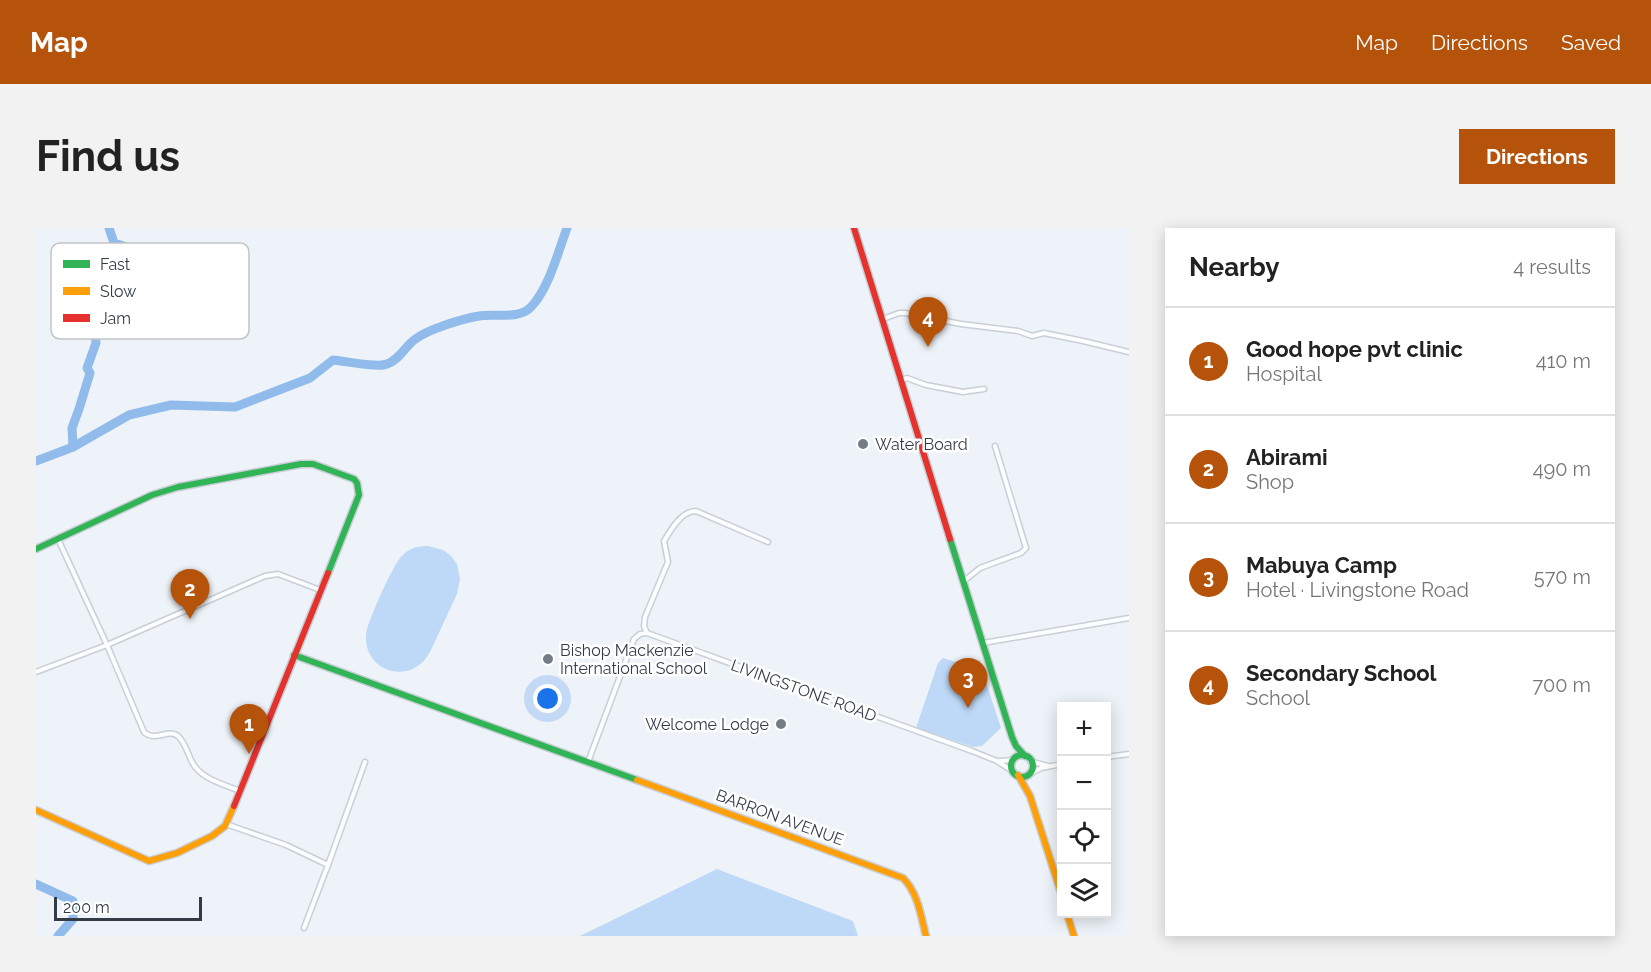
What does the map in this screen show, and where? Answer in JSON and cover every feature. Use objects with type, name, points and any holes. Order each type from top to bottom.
[{"type":"street","points":[[854,228],[1012,737],[1016,746],[1033,767],[1030,796]]},
{"type":"street","points":[[882,320],[905,313],[961,324],[1018,331],[1032,336],[1044,333],[1129,352]]},
{"type":"street","points":[[900,380],[907,378],[926,385],[963,392],[984,389]]},
{"type":"street","points":[[963,582],[980,568],[1022,553],[1026,548],[995,446]]},
{"type":"street","points":[[36,549],[152,495],[178,486],[269,469],[313,464],[349,476],[357,483],[359,489],[359,495],[240,791],[226,824],[220,831],[189,848],[160,860],[149,861],[36,810]]},
{"type":"street","points":[[588,762],[634,639],[640,634],[647,633],[644,626],[645,617],[668,562],[664,541],[685,513],[696,510],[768,542]]},
{"type":"street","points":[[57,538],[144,732],[154,737],[176,735],[197,770],[240,791]]},
{"type":"street","points":[[36,672],[106,645],[266,576],[278,574],[320,590]]},
{"type":"street","points":[[982,643],[1129,618]]},
{"type":"street","name":"LIVINGSTONE ROAD","points":[[647,633],[997,761],[1016,773]]},
{"type":"street","name":"BARRON AVENUE","points":[[294,655],[903,878],[913,891],[926,936]]},
{"type":"street","points":[[1012,737],[1012,766],[1030,796],[1057,880]]},
{"type":"street","points":[[1111,757],[1129,754]]},
{"type":"street","points":[[1013,760],[1017,756],[1049,766]]},
{"type":"street","name":"LIVINGSTONE ROAD","points":[[997,761],[1013,760]]},
{"type":"street","points":[[304,928],[365,762]]},
{"type":"street","points":[[1016,773],[1026,777],[1037,769],[1057,765]]},
{"type":"street","points":[[226,824],[286,845],[328,865]]},
{"type":"street","points":[[1068,918],[1074,936]]},
{"type":"shaded area","points":[[428,546],[443,550],[457,564],[460,579],[457,594],[430,652],[421,663],[410,670],[399,672],[388,670],[370,655],[366,643],[367,629],[398,561],[411,549]]},
{"type":"shaded area","points":[[943,658],[982,670],[1001,728],[982,746],[973,747],[916,728],[938,663]]},
{"type":"shaded area","points":[[717,869],[853,921],[858,936],[580,936]]},
{"type":"waterway","points":[[109,228],[114,243]]},
{"type":"waterway","points":[[36,461],[73,447],[129,415],[171,405],[235,407],[310,378],[333,360],[369,365],[387,364],[395,360],[414,340],[436,328],[479,316],[513,315],[526,311],[537,299],[548,280],[567,228]]},
{"type":"waterway","points":[[73,447],[72,428],[90,373],[87,368],[96,339]]},
{"type":"waterway","points":[[36,884],[73,901],[73,919],[58,936]]},
{"type":"traffic: fast","points":[[36,549],[152,495],[178,487],[301,464],[313,464],[354,479],[359,495],[328,573]]},
{"type":"traffic: fast","points":[[950,539],[1012,737],[1025,756]]},
{"type":"traffic: fast","points":[[294,655],[637,780]]},
{"type":"traffic: fast","points":[[1022,755],[1032,762],[1033,766],[1026,776],[1022,777],[1012,770],[1011,766],[1018,756],[1022,755]]},
{"type":"traffic: slow","points":[[1018,775],[1030,796],[1057,880]]},
{"type":"traffic: slow","points":[[637,780],[903,878],[916,898],[926,936]]},
{"type":"traffic: slow","points":[[36,810],[149,861],[177,853],[212,836],[225,826],[234,806]]},
{"type":"traffic: slow","points":[[1068,918],[1074,936]]},
{"type":"traffic: jam","points":[[854,228],[950,539]]},
{"type":"traffic: jam","points":[[234,806],[328,573]]},
{"type":"place","name":"Secondary School","points":[[928,347]]},
{"type":"place","name":"Water Board","points":[[863,444]]},
{"type":"place","name":"Abirami","points":[[190,619]]},
{"type":"place","name":"Bishop Mackenzie International School","points":[[548,659]]},
{"type":"place","name":"Mabuya Camp","points":[[968,708]]},
{"type":"place","name":"Welcome Lodge","points":[[781,724]]},
{"type":"place","name":"Good hope pvt clinic","points":[[249,754]]}]
